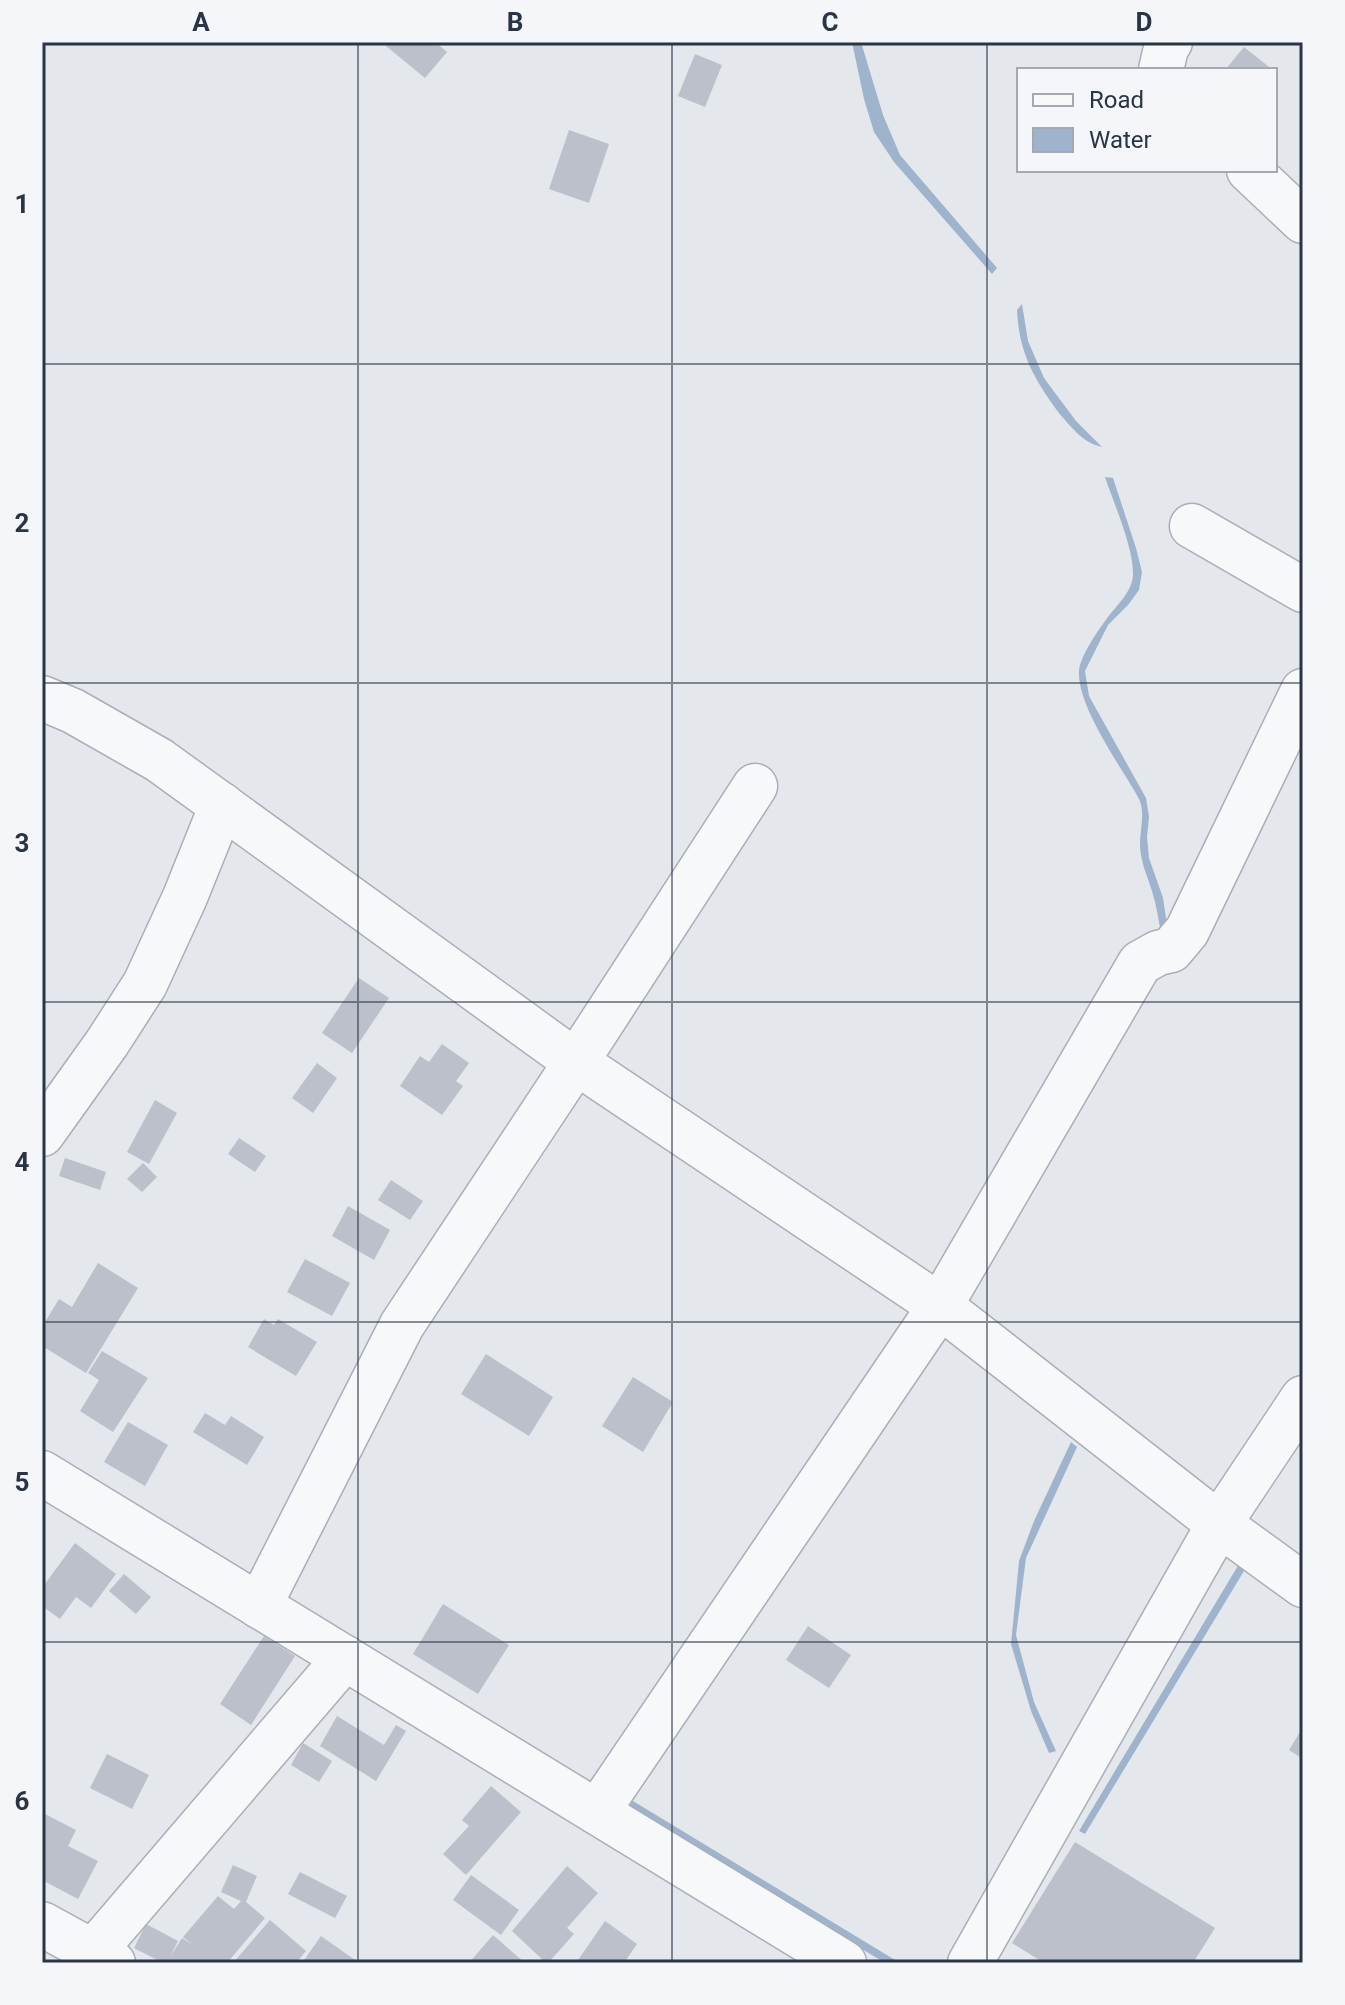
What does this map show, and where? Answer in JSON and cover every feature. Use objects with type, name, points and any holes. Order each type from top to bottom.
[{"type":"street","points":[[1161,68],[1170,42]]},
{"type":"street","points":[[1251,172],[1303,221]]},
{"type":"street","points":[[1192,526],[1303,590]]},
{"type":"street","points":[[597,1812],[940,1306],[1140,963],[1171,950],[1187,931],[1303,691]]},
{"type":"street","points":[[42,698],[73,711],[159,760],[576,1062],[940,1306],[1219,1524],[1303,1585]]},
{"type":"street","points":[[259,1606],[402,1325],[755,786]]},
{"type":"street","points":[[42,1134],[145,984],[222,805]]},
{"type":"street","points":[[970,1963],[1219,1524],[1303,1398]]},
{"type":"street","points":[[42,1473],[597,1812],[797,1951],[844,1963]]},
{"type":"street","points":[[42,1924],[103,1958],[345,1658]]},
{"type":"water","points":[[852,42],[861,42],[883,115],[900,155],[997,268],[992,274],[894,162],[874,132]]},
{"type":"water","points":[[1022,304],[1028,341],[1044,378],[1076,421],[1102,447],[1089,442],[1073,429],[1035,377],[1018,325],[1017,310]]},
{"type":"water","points":[[1105,477],[1113,478],[1142,572],[1139,590],[1108,625],[1085,671],[1089,696],[1146,798],[1149,858],[1163,898],[1169,938],[1162,939],[1154,897],[1141,856],[1140,802],[1092,718],[1080,685],[1080,665],[1086,650],[1127,593],[1133,576],[1127,539]]},
{"type":"water","points":[[1071,1442],[1077,1447],[1026,1558],[1016,1635],[1034,1702],[1056,1751],[1049,1753],[1031,1711],[1011,1644],[1019,1561]]},
{"type":"water","points":[[1239,1564],[1247,1566],[1085,1834],[1079,1831]]},
{"type":"water","points":[[633,1801],[900,1963],[885,1963],[628,1807]]},
{"type":"building","points":[[389,42],[435,42],[447,52],[425,78],[386,46]]},
{"type":"building","points":[[1244,47],[1270,68],[1227,68]]},
{"type":"building","points":[[695,54],[722,65],[705,107],[678,96]]},
{"type":"building","points":[[569,130],[609,144],[589,203],[549,189]]},
{"type":"building","points":[[359,978],[389,998],[352,1053],[322,1033]]},
{"type":"building","points":[[442,1044],[469,1063],[456,1081],[463,1086],[442,1115],[400,1086],[420,1056],[429,1062]]},
{"type":"building","points":[[317,1063],[337,1078],[313,1113],[292,1098]]},
{"type":"building","points":[[155,1100],[177,1113],[149,1164],[127,1152]]},
{"type":"building","points":[[239,1138],[266,1156],[255,1172],[228,1154]]},
{"type":"building","points":[[65,1158],[106,1172],[100,1190],[59,1176]]},
{"type":"building","points":[[143,1163],[157,1177],[142,1192],[127,1179]]},
{"type":"building","points":[[391,1180],[423,1201],[410,1220],[378,1200]]},
{"type":"building","points":[[348,1206],[390,1230],[374,1260],[332,1236]]},
{"type":"building","points":[[305,1259],[350,1283],[332,1316],[287,1292]]},
{"type":"building","points":[[98,1263],[138,1288],[86,1373],[42,1346],[42,1327],[59,1299],[72,1307]]},
{"type":"building","points":[[264,1319],[274,1325],[278,1319],[317,1342],[296,1376],[248,1347]]},
{"type":"building","points":[[102,1351],[148,1378],[113,1432],[80,1411],[99,1380],[88,1373]]},
{"type":"building","points":[[486,1354],[553,1397],[529,1436],[461,1394]]},
{"type":"building","points":[[633,1377],[673,1402],[643,1452],[602,1426]]},
{"type":"building","points":[[205,1413],[225,1425],[231,1416],[264,1437],[247,1465],[193,1432]]},
{"type":"building","points":[[128,1422],[168,1445],[145,1486],[104,1462]]},
{"type":"building","points":[[75,1543],[116,1574],[91,1608],[76,1597],[60,1619],[42,1606],[42,1588]]},
{"type":"building","points":[[124,1574],[151,1597],[136,1614],[109,1591]]},
{"type":"building","points":[[443,1604],[509,1645],[478,1694],[413,1654]]},
{"type":"building","points":[[808,1626],[851,1655],[829,1688],[786,1660]]},
{"type":"building","points":[[264,1636],[295,1656],[251,1725],[220,1704]]},
{"type":"building","points":[[337,1716],[384,1745],[396,1725],[406,1731],[376,1781],[320,1746]]},
{"type":"building","points":[[1303,1727],[1303,1759],[1289,1750]]},
{"type":"building","points":[[303,1743],[332,1761],[319,1782],[291,1765]]},
{"type":"building","points":[[107,1754],[149,1775],[132,1809],[90,1788]]},
{"type":"building","points":[[491,1786],[521,1812],[466,1875],[443,1854],[469,1826],[462,1820]]},
{"type":"building","points":[[43,1813],[76,1830],[68,1846],[98,1861],[78,1899],[42,1880]]},
{"type":"building","points":[[1075,1842],[1215,1928],[1193,1963],[1044,1963],[1012,1943]]},
{"type":"building","points":[[233,1865],[257,1876],[246,1902],[265,1918],[227,1963],[163,1963],[134,1948],[146,1924],[178,1941],[170,1957],[182,1938],[193,1945],[183,1937],[218,1896],[234,1909],[241,1901],[221,1892]]},
{"type":"building","points":[[567,1866],[598,1893],[567,1928],[574,1934],[546,1963],[512,1931]]},
{"type":"building","points":[[300,1872],[347,1896],[335,1918],[288,1894]]},
{"type":"building","points":[[471,1875],[519,1910],[501,1935],[453,1900]]},
{"type":"building","points":[[270,1920],[306,1951],[296,1963],[233,1963]]},
{"type":"building","points":[[605,1921],[637,1944],[624,1963],[576,1963]]},
{"type":"building","points":[[493,1935],[525,1963],[469,1963]]},
{"type":"building","points":[[321,1936],[355,1960],[353,1963],[302,1963]]}]
